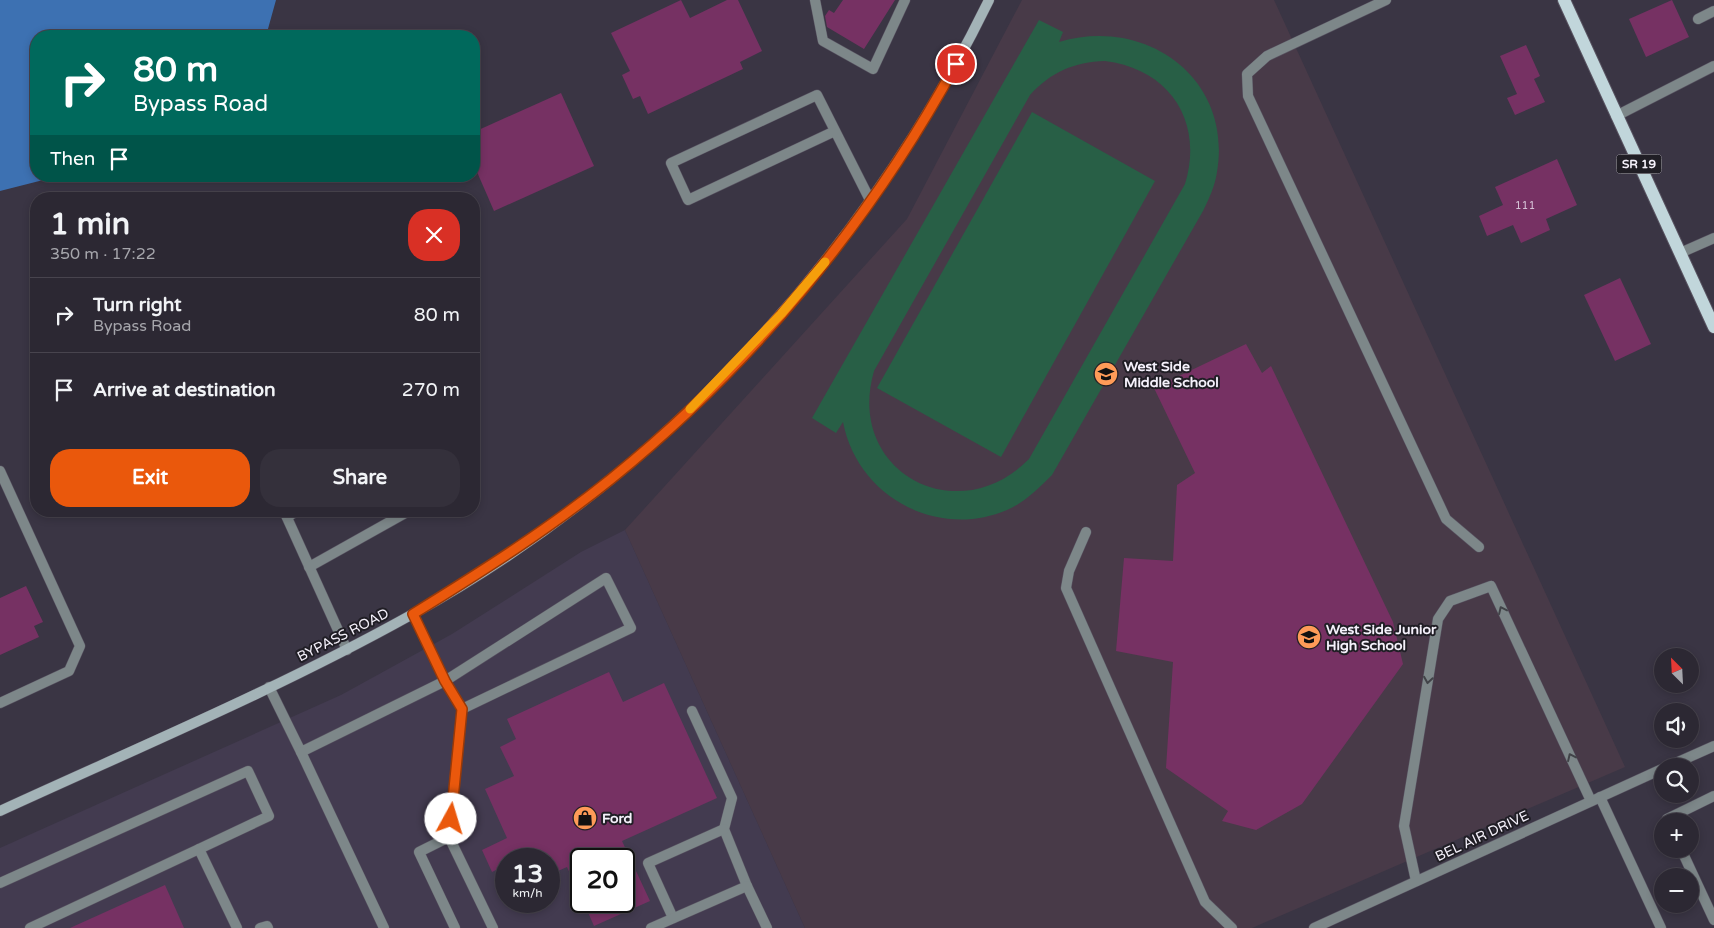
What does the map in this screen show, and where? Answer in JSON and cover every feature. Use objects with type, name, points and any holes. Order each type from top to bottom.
[{"type":"main road","name":"BYPASS ROAD","points":[[0,811],[347,650],[413,614],[466,582],[568,512],[661,436],[709,391],[781,314],[844,237],[939,96],[989,0]]},
{"type":"main road","name":"SR 19","points":[[1564,0],[1714,327]]},
{"type":"street","points":[[815,0],[823,41],[873,69],[905,0]]},
{"type":"street","points":[[1386,0],[1267,56],[1247,74],[1248,96],[1446,519],[1479,547]]},
{"type":"street","points":[[1698,19],[1714,11]]},
{"type":"street","points":[[1616,116],[1714,66]]},
{"type":"street","points":[[834,131],[688,200],[671,163],[817,95],[870,200]]},
{"type":"street","points":[[1680,253],[1714,238]]},
{"type":"street","points":[[0,471],[80,646],[69,671],[0,703]]},
{"type":"street","points":[[287,517],[347,650]]},
{"type":"street","points":[[309,567],[398,517]]},
{"type":"street","points":[[1086,532],[1069,571],[1066,588],[1205,902],[1232,928]]},
{"type":"street","points":[[301,752],[445,681],[606,578],[630,628],[462,709]]},
{"type":"street","points":[[1416,881],[1404,826],[1438,619],[1450,601],[1491,586],[1661,928]]},
{"type":"street","points":[[413,614],[445,681],[462,709],[449,837],[493,928]]},
{"type":"street","points":[[269,687],[384,928]]},
{"type":"street","points":[[692,711],[732,798],[724,829],[747,886],[767,928]]},
{"type":"street","points":[[1687,758],[1714,746]]},
{"type":"street","points":[[0,884],[248,771],[269,816],[30,928]]},
{"type":"street","name":"BEL AIR DRIVE","points":[[1314,928],[1654,773]]},
{"type":"street","points":[[1682,813],[1713,800]]},
{"type":"street","points":[[673,918],[648,863],[724,829]]},
{"type":"street","points":[[449,837],[419,852],[455,928]]},
{"type":"street","points":[[199,849],[237,928]]},
{"type":"street","points":[[1685,858],[1714,920]]},
{"type":"street","points":[[650,928],[747,886]]},
{"type":"street","points":[[260,928],[267,926],[268,928]]},
{"type":"shaded area","name":"West Side Middle School","points":[[1022,0],[1274,0],[1625,767],[1252,928],[805,928],[625,530],[907,219]]},
{"type":"shaded area","points":[[625,530],[805,928],[0,928],[0,848],[341,695],[452,634],[581,552]]},
{"type":"green space","points":[[1039,20],[1063,32],[1059,42],[1091,36],[1123,38],[1151,47],[1177,62],[1197,83],[1211,108],[1218,138],[1217,172],[1212,192],[1203,211],[1052,475],[1036,490],[1014,507],[980,518],[954,519],[928,515],[904,505],[883,490],[865,471],[851,448],[843,422],[836,433],[812,418]],"holes":[[[1105,61],[1128,66],[1148,75],[1164,87],[1176,102],[1185,120],[1190,140],[1190,161],[1185,184],[1029,459],[1000,480],[970,490],[941,490],[914,480],[891,462],[876,437],[869,406],[874,371],[1030,95],[1046,80],[1073,66]]]},
{"type":"green space","points":[[1032,112],[1155,181],[1001,457],[877,388]]},
{"type":"water","points":[[0,0],[276,0],[268,30],[30,30],[30,182],[35,182],[0,191]]},
{"type":"building","points":[[681,0],[690,18],[727,0],[738,0],[762,51],[740,62],[743,69],[648,114],[640,96],[633,99],[622,75],[630,71],[611,33]]},
{"type":"building","points":[[843,0],[895,0],[864,49],[827,27],[825,16],[829,10],[834,13]]},
{"type":"building","points":[[1672,0],[1689,37],[1646,57],[1629,19]]},
{"type":"building","points":[[1526,45],[1540,76],[1534,79],[1545,102],[1515,115],[1507,98],[1517,94],[1500,56]]},
{"type":"building","points":[[561,93],[594,166],[494,211],[480,179],[480,129]]},
{"type":"building","points":[[1557,159],[1577,205],[1546,219],[1550,230],[1521,243],[1513,225],[1487,236],[1479,216],[1503,205],[1495,187]]},
{"type":"building","points":[[1620,278],[1651,344],[1615,361],[1584,295]]},
{"type":"building","points":[[1246,344],[1262,373],[1271,366],[1393,622],[1403,664],[1302,804],[1256,830],[1222,821],[1228,811],[1166,768],[1173,662],[1116,651],[1124,558],[1173,561],[1177,485],[1195,473],[1154,388]]},
{"type":"building","points":[[26,586],[43,622],[34,626],[39,637],[0,655],[0,598]]},
{"type":"building","name":"Ford","points":[[609,672],[623,702],[664,683],[717,798],[622,841],[625,848],[570,848],[570,874],[567,867],[560,870],[560,848],[495,848],[495,870],[492,872],[482,850],[507,838],[485,789],[514,776],[500,747],[516,739],[507,719]]},
{"type":"building","name":"Ford","points":[[635,869],[650,901],[635,908]]},
{"type":"building","points":[[165,885],[184,928],[70,928]]},
{"type":"building","name":"Ford","points":[[588,913],[623,913],[594,926]]},
{"type":"slow traffic","points":[[690,409],[781,314],[825,262]]},
{"type":"place","name":"West Side Middle School","points":[[1106,374]]},
{"type":"place","name":"West Side Junior High School","points":[[1309,637]]},
{"type":"place","name":"Ford","points":[[585,818]]},
{"type":"route","points":[[451,819],[462,709],[445,681],[413,614],[466,582],[568,512],[624,468],[709,391],[781,314],[844,237],[894,166],[939,96],[956,64]]}]
